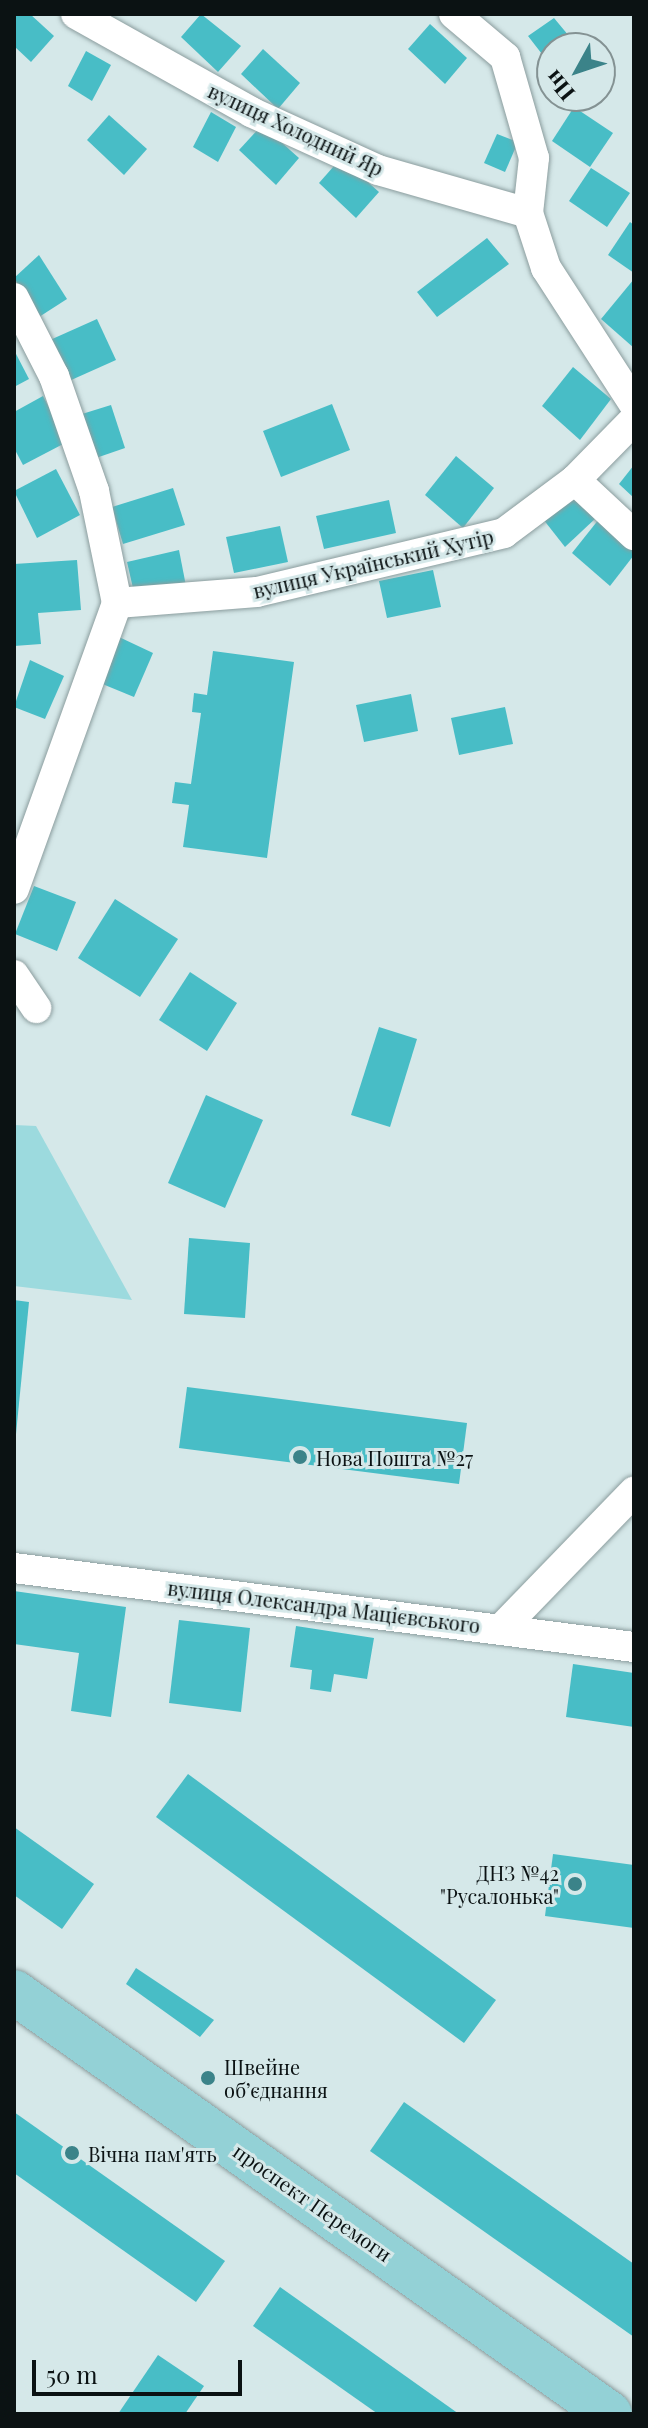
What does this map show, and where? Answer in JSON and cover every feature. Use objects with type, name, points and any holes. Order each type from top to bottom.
[{"type":"main road","name":"проспект Перемоги","points":[[14,1992],[610,2414]]},
{"type":"street","name":"вулиця Холодний Яр","points":[[76,14],[251,112],[378,170],[528,213]]},
{"type":"street","points":[[454,14],[505,57],[534,158],[528,213],[546,268],[634,404]]},
{"type":"street","points":[[14,298],[54,376],[94,491],[117,603],[14,889]]},
{"type":"street","name":"вулиця Український Хутір","points":[[117,603],[257,592],[504,533],[575,480],[634,420]]},
{"type":"street","points":[[575,480],[634,535]]},
{"type":"street","points":[[14,975],[36,1008]]},
{"type":"street","points":[[502,1628],[634,1492]]},
{"type":"street","name":"вулиця Олександра Мацієвського","points":[[14,1568],[634,1647]]},
{"type":"shaded area","points":[[14,1125],[36,1126],[132,1300],[14,1286]]},
{"type":"building","points":[[14,14],[30,14],[54,36],[31,62],[14,46]]},
{"type":"building","points":[[201,14],[241,46],[218,72],[181,37]]},
{"type":"building","points":[[554,18],[566,32],[536,32],[536,46],[528,36]]},
{"type":"building","points":[[430,24],[467,58],[445,84],[408,49]]},
{"type":"building","points":[[263,49],[300,83],[278,109],[241,74]]},
{"type":"building","points":[[86,51],[111,65],[92,101],[68,86]]},
{"type":"building","points":[[211,112],[236,127],[218,162],[193,147]]},
{"type":"building","points":[[571,112],[582,112],[613,133],[590,167],[552,141]]},
{"type":"building","points":[[109,115],[147,149],[124,175],[87,140]]},
{"type":"building","points":[[262,125],[299,158],[276,185],[239,150]]},
{"type":"building","points":[[497,134],[518,142],[505,172],[484,163]]},
{"type":"building","points":[[341,158],[379,192],[356,218],[319,183]]},
{"type":"building","points":[[591,168],[630,193],[607,227],[569,201]]},
{"type":"building","points":[[630,222],[634,225],[634,273],[608,255]]},
{"type":"building","points":[[487,238],[509,264],[437,317],[417,292]]},
{"type":"building","points":[[39,255],[67,299],[39,317],[14,278]]},
{"type":"building","points":[[634,279],[634,348],[601,319]]},
{"type":"building","points":[[97,319],[116,360],[69,381],[50,340]]},
{"type":"building","points":[[14,350],[29,379],[14,387]]},
{"type":"building","points":[[573,367],[611,399],[580,440],[542,406]]},
{"type":"building","points":[[43,396],[67,442],[23,465],[14,448],[14,412]]},
{"type":"building","points":[[332,404],[350,450],[281,477],[263,431]]},
{"type":"building","points":[[111,405],[125,448],[96,458],[82,414]]},
{"type":"building","points":[[456,456],[494,488],[463,528],[425,495]]},
{"type":"building","points":[[634,465],[634,498],[619,484]]},
{"type":"building","points":[[56,469],[80,515],[37,538],[14,491]]},
{"type":"building","points":[[173,488],[185,525],[123,544],[112,507]]},
{"type":"building","points":[[574,489],[597,517],[565,547],[543,519]]},
{"type":"building","points":[[389,500],[396,533],[324,549],[316,516]]},
{"type":"building","points":[[603,514],[634,540],[634,555],[610,586],[572,553]]},
{"type":"building","points":[[280,526],[288,562],[234,573],[226,537]]},
{"type":"building","points":[[179,550],[186,586],[135,597],[127,562]]},
{"type":"building","points":[[77,560],[81,610],[38,613],[41,644],[14,646],[14,564]]},
{"type":"building","points":[[433,570],[441,607],[387,618],[379,581]]},
{"type":"building","points":[[119,637],[153,653],[134,697],[100,683]]},
{"type":"building","points":[[213,651],[294,662],[267,858],[183,847],[189,805],[172,803],[175,782],[191,784],[201,713],[192,712],[194,693],[207,695]]},
{"type":"building","points":[[30,660],[64,676],[45,719],[14,707]]},
{"type":"building","points":[[411,694],[418,731],[364,742],[356,705]]},
{"type":"building","points":[[505,707],[513,744],[459,755],[451,718]]},
{"type":"building","points":[[34,886],[76,902],[57,951],[15,934]]},
{"type":"building","points":[[115,899],[178,939],[140,997],[78,958]]},
{"type":"building","points":[[190,972],[237,1003],[207,1051],[159,1020]]},
{"type":"building","points":[[379,1027],[417,1039],[390,1127],[351,1115]]},
{"type":"building","points":[[206,1095],[263,1120],[225,1208],[168,1183]]},
{"type":"building","points":[[189,1238],[250,1243],[245,1318],[184,1314]]},
{"type":"building","points":[[14,1300],[29,1302],[16,1434],[14,1434]]},
{"type":"building","points":[[187,1387],[467,1423],[459,1484],[179,1448]]},
{"type":"building","points":[[14,1591],[126,1607],[111,1717],[71,1711],[79,1653],[14,1644]]},
{"type":"building","points":[[179,1620],[250,1628],[241,1712],[169,1703]]},
{"type":"building","points":[[296,1626],[374,1638],[367,1679],[334,1674],[331,1692],[310,1689],[312,1670],[290,1667]]},
{"type":"building","points":[[573,1664],[634,1673],[634,1727],[566,1717]]},
{"type":"building","points":[[188,1774],[496,2000],[464,2043],[156,1817]]},
{"type":"building","points":[[14,1827],[94,1884],[62,1929],[14,1895]]},
{"type":"building","points":[[553,1854],[634,1865],[634,1928],[545,1916]]},
{"type":"building","points":[[136,1968],[214,2020],[200,2037],[126,1984]]},
{"type":"building","points":[[404,2102],[634,2264],[634,2337],[370,2151]]},
{"type":"building","points":[[14,2112],[225,2261],[196,2302],[14,2173]]},
{"type":"building","points":[[280,2287],[459,2414],[378,2414],[253,2326]]},
{"type":"building","points":[[158,2355],[204,2386],[185,2414],[118,2414]]},
{"type":"place","name":"Нова Пошта №27","points":[[300,1457]]},
{"type":"place","name":"ДНЗ №42 \"Русалонька\"","points":[[575,1884]]},
{"type":"place","name":"Швейне об’єднання","points":[[208,2078]]},
{"type":"place","name":"Вічна пам'ять","points":[[72,2153]]}]
